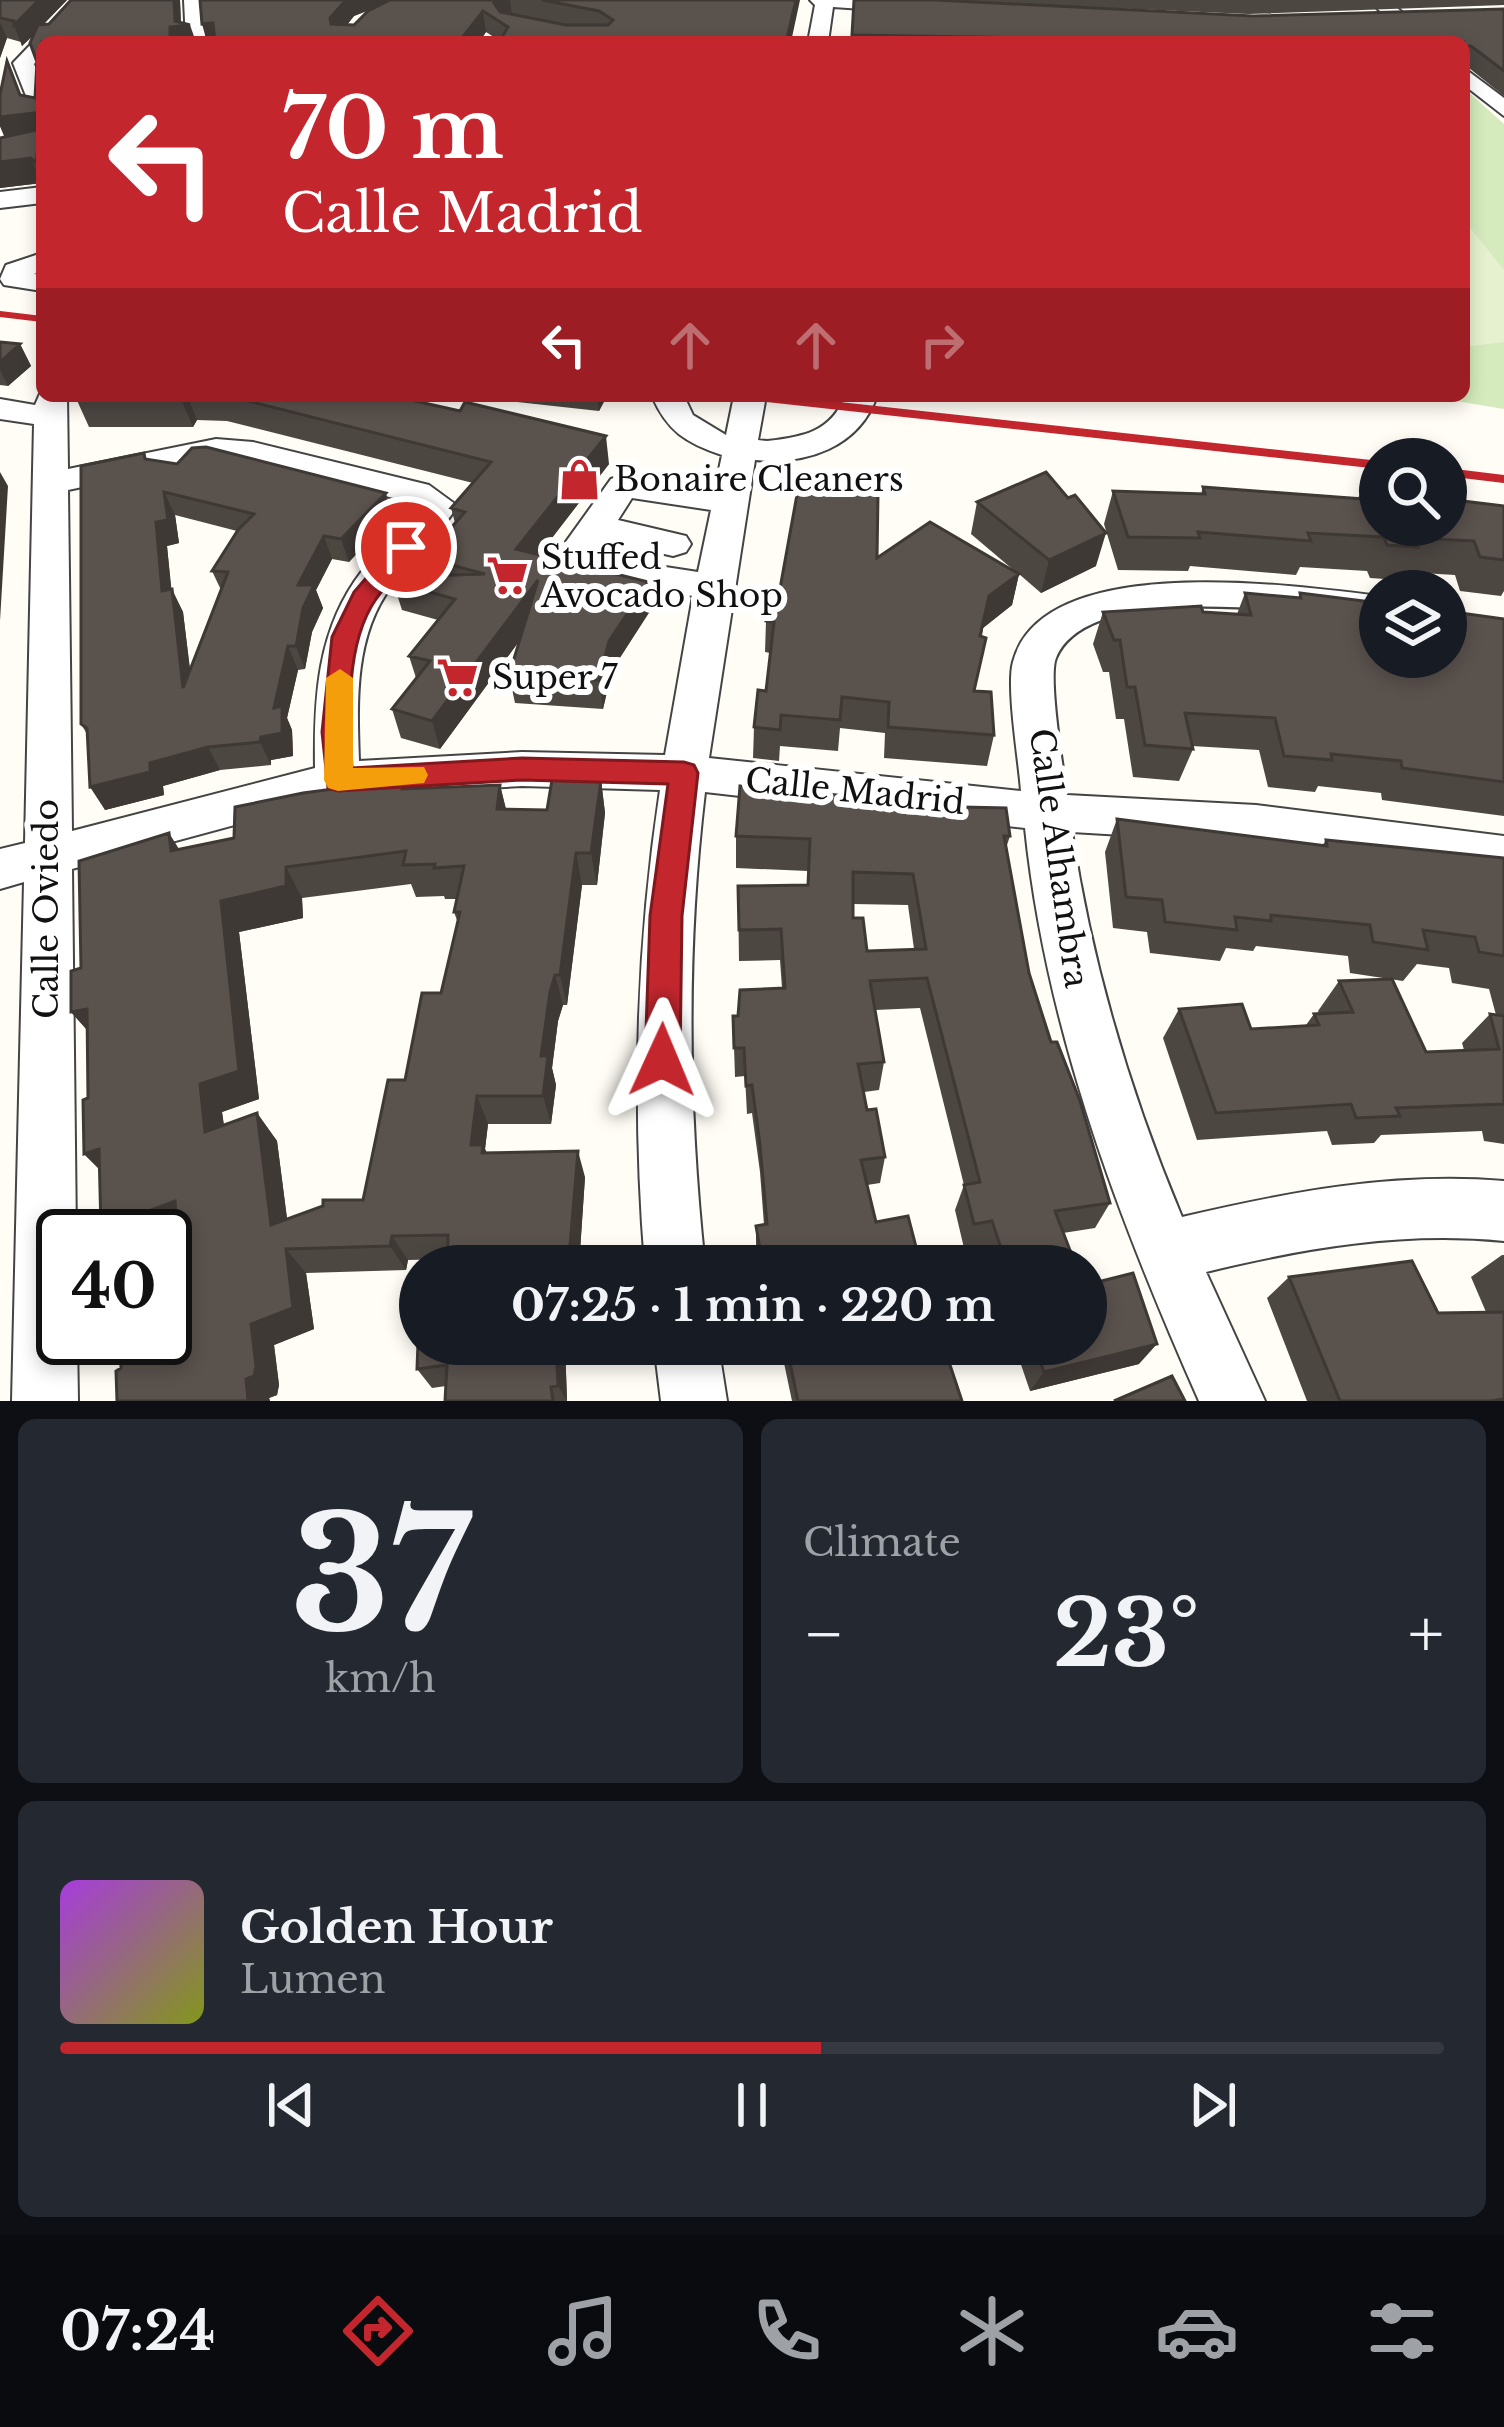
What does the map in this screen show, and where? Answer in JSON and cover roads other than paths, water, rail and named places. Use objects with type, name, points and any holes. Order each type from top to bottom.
[{"type":"street","points":[[40,36],[82,0]]},
{"type":"street","points":[[193,0],[196,36]]},
{"type":"street","points":[[819,36],[823,0],[934,7]]},
{"type":"street","points":[[1376,0],[1419,36]]},
{"type":"street","points":[[1361,22],[1444,20]]},
{"type":"street","points":[[22,52],[30,99]]},
{"type":"street","points":[[1470,80],[1504,109]]},
{"type":"street","points":[[0,200],[36,196]]},
{"type":"street","points":[[36,263],[16,271],[14,279],[36,283]]},
{"type":"street","points":[[669,402],[672,413],[693,434],[740,449],[786,450],[829,438],[855,417],[859,402]]},
{"type":"street","points":[[674,1245],[662,1060],[666,916],[684,773],[749,402]]},
{"type":"street","points":[[0,409],[50,407]]},
{"type":"street","name":"Calle Oviedo","points":[[45,1401],[22,862],[51,483],[50,407]]},
{"type":"street","points":[[51,483],[216,449],[254,452],[417,494],[436,504],[434,514],[363,598],[345,637],[336,732],[338,780]]},
{"type":"street","points":[[716,587],[568,564],[622,486],[731,502]]},
{"type":"street","points":[[596,526],[673,544]]},
{"type":"street","name":"Calle Alhambra","points":[[1232,1401],[1163,1252],[1082,1009],[1060,907],[1033,662],[1038,644],[1061,620],[1096,605],[1136,597],[1280,599],[1359,607]]},
{"type":"street","name":"Calle Madrid","points":[[22,862],[338,780],[522,769],[684,773],[1049,812],[1256,824],[1504,855]]},
{"type":"street","points":[[1163,1252],[1337,1215],[1395,1208],[1504,1210]]},
{"type":"street","points":[[689,1365],[694,1401]]},
{"type":"railway","points":[[0,314],[36,318]]},
{"type":"railway","points":[[803,402],[1359,463]]},
{"type":"railway","points":[[1467,475],[1504,479]]},
{"type":"place","name":"Bonaire Cleaners","points":[[580,479]]},
{"type":"place","name":"Stuffed Avocado Shop","points":[[507,576]]},
{"type":"place","name":"Super 7","points":[[458,677]]}]
